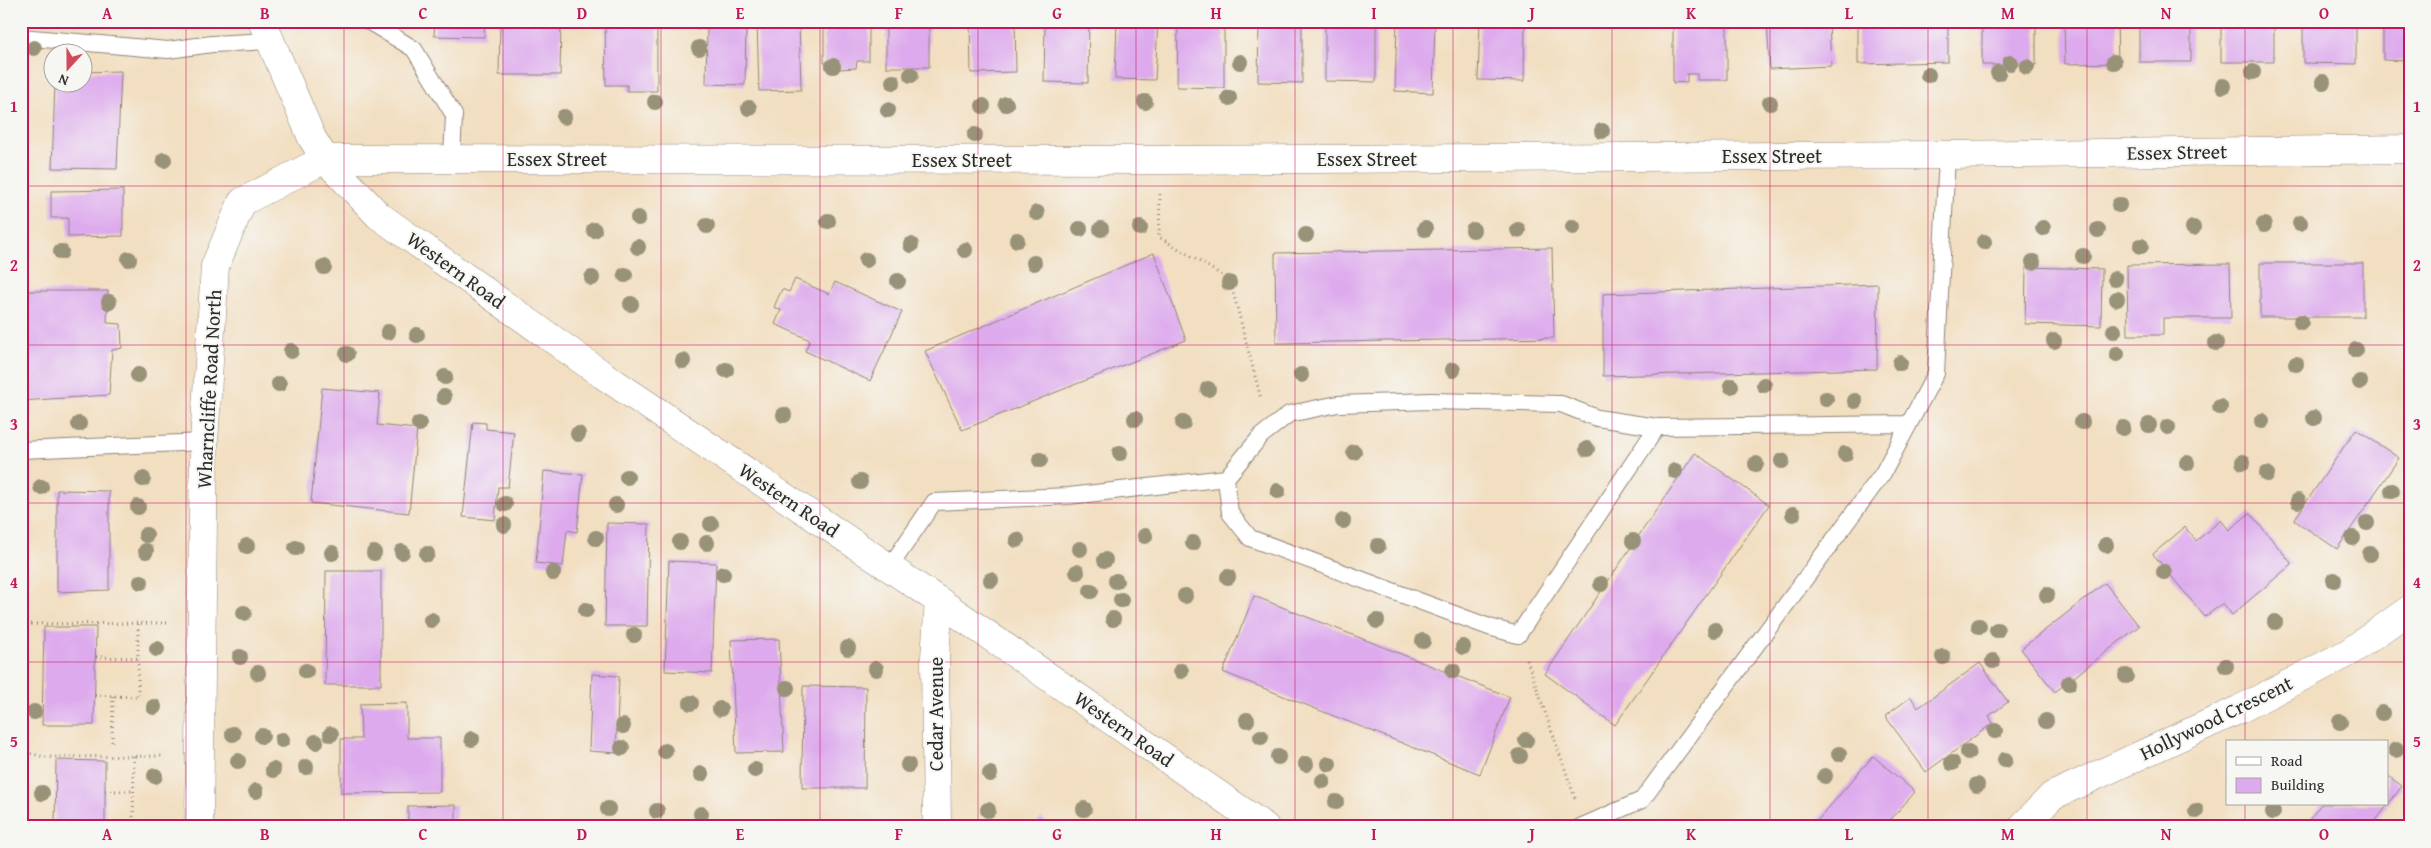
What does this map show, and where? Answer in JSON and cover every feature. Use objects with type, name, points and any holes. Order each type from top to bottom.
[{"type":"street","points":[[265,31],[312,138],[325,159]]},
{"type":"street","name":"Essex Street","points":[[325,159],[1161,160],[1947,155],[2410,149]]},
{"type":"street","name":"Wharncliffe Road North","points":[[199,827],[204,442],[215,266],[242,202],[325,159]]},
{"type":"street","name":"Western Road","points":[[325,159],[378,215],[603,375],[939,601],[1265,827]]},
{"type":"street","name":"Cedar Avenue","points":[[937,827],[935,657],[939,601]]},
{"type":"street","name":"Hollywood Crescent","points":[[2022,827],[2052,796],[2238,710],[2348,654],[2410,608]]},
{"type":"lane","points":[[368,21],[414,50],[454,115],[452,159]]},
{"type":"lane","points":[[21,36],[168,50],[212,44],[265,31]]},
{"type":"lane","points":[[1582,826],[1642,800],[1883,473],[1936,372],[1947,155]]},
{"type":"lane","points":[[889,568],[934,502],[1069,496],[1226,478],[1269,428],[1289,414],[1338,404],[1430,401],[1561,404],[1597,418],[1657,427],[1909,424]]},
{"type":"lane","points":[[1226,478],[1230,513],[1250,538],[1490,627],[1518,635],[1657,427]]},
{"type":"lane","points":[[21,450],[204,442]]},
{"type":"path","points":[[1161,160],[1160,237],[1230,280],[1269,428]]},
{"type":"path","points":[[95,695],[138,697],[138,623]]},
{"type":"path","points":[[21,624],[202,624]]},
{"type":"path","points":[[1518,635],[1582,826]]},
{"type":"path","points":[[96,657],[138,658]]},
{"type":"path","points":[[112,742],[113,696]]},
{"type":"path","points":[[21,751],[44,757],[200,756]]},
{"type":"path","points":[[133,827],[134,756]]},
{"type":"path","points":[[105,791],[133,791]]},
{"type":"building","points":[[435,21],[485,21],[484,37],[434,36]]},
{"type":"building","points":[[500,21],[561,21],[560,75],[499,75]]},
{"type":"building","points":[[605,21],[657,21],[657,91],[627,91],[627,85],[606,85]]},
{"type":"building","points":[[695,21],[746,21],[745,85],[706,84],[707,29],[695,28]]},
{"type":"building","points":[[757,21],[799,21],[801,90],[759,91]]},
{"type":"building","points":[[824,21],[869,21],[869,61],[857,61],[856,68],[838,69],[838,63],[824,63]]},
{"type":"building","points":[[886,21],[929,21],[929,67],[886,67]]},
{"type":"building","points":[[970,21],[1015,21],[1016,72],[971,73]]},
{"type":"building","points":[[1045,21],[1089,21],[1088,83],[1044,82]]},
{"type":"building","points":[[1117,21],[1158,21],[1155,80],[1115,79]]},
{"type":"building","points":[[1178,21],[1224,21],[1224,88],[1177,87]]},
{"type":"building","points":[[1259,21],[1302,21],[1302,83],[1258,82]]},
{"type":"building","points":[[1325,21],[1376,21],[1376,82],[1325,81]]},
{"type":"building","points":[[1397,21],[1435,21],[1433,93],[1395,91]]},
{"type":"building","points":[[1480,21],[1525,21],[1524,81],[1478,80]]},
{"type":"building","points":[[1673,21],[1727,21],[1727,80],[1697,80],[1697,74],[1687,74],[1687,82],[1673,83]]},
{"type":"building","points":[[1767,21],[1829,21],[1831,66],[1770,69]]},
{"type":"building","points":[[1858,21],[1948,21],[1948,62],[1858,64]]},
{"type":"building","points":[[1982,21],[2036,21],[2036,65],[1982,65]]},
{"type":"building","points":[[2064,21],[2117,21],[2118,63],[2065,64]]},
{"type":"building","points":[[2139,21],[2191,21],[2191,62],[2139,62]]},
{"type":"building","points":[[2221,21],[2274,21],[2274,62],[2221,62]]},
{"type":"building","points":[[2303,21],[2356,21],[2356,64],[2303,63]]},
{"type":"building","points":[[2383,21],[2410,21],[2410,61],[2383,60]]},
{"type":"building","points":[[121,71],[117,169],[52,168],[55,92],[92,92],[92,72]]},
{"type":"building","points":[[123,190],[123,236],[68,237],[68,218],[51,218],[51,191]]},
{"type":"building","points":[[1552,248],[1554,338],[1276,343],[1275,253]]},
{"type":"building","points":[[1154,253],[1186,340],[962,430],[925,351]]},
{"type":"building","points":[[2260,263],[2363,263],[2363,317],[2260,317]]},
{"type":"building","points":[[2230,264],[2231,318],[2163,318],[2163,335],[2128,335],[2127,265]]},
{"type":"building","points":[[2026,267],[2102,269],[2101,326],[2025,324]]},
{"type":"building","points":[[795,279],[829,294],[835,282],[902,312],[870,381],[805,351],[810,340],[775,324],[781,310],[774,307],[782,289],[789,292]]},
{"type":"building","points":[[1878,284],[1877,369],[1603,376],[1603,294]]},
{"type":"building","points":[[21,291],[108,291],[107,323],[121,324],[122,348],[112,350],[109,395],[21,401]]},
{"type":"building","points":[[322,388],[380,393],[377,425],[417,429],[409,513],[311,503]]},
{"type":"building","points":[[473,422],[486,423],[486,429],[514,432],[508,487],[498,487],[495,520],[463,517]]},
{"type":"building","points":[[2356,429],[2399,458],[2337,549],[2294,520]]},
{"type":"building","points":[[1695,453],[1769,505],[1615,725],[1545,674]]},
{"type":"building","points":[[544,471],[583,474],[577,532],[567,530],[563,566],[536,563]]},
{"type":"building","points":[[57,490],[109,491],[109,590],[57,592]]},
{"type":"building","points":[[2250,513],[2292,564],[2232,615],[2223,603],[2205,617],[2153,554],[2185,527],[2196,541],[2221,520],[2229,530]]},
{"type":"building","points":[[607,523],[649,524],[647,626],[605,626]]},
{"type":"building","points":[[669,561],[716,563],[712,673],[665,671]]},
{"type":"building","points":[[326,571],[381,571],[381,685],[325,685]]},
{"type":"building","points":[[2105,583],[2139,626],[2055,692],[2021,649]]},
{"type":"building","points":[[1254,596],[1510,697],[1480,774],[1223,672]]},
{"type":"building","points":[[44,627],[96,627],[94,725],[42,725]]},
{"type":"building","points":[[779,639],[784,752],[736,753],[731,640]]},
{"type":"building","points":[[1980,663],[2008,702],[1989,716],[1993,723],[1926,772],[1885,716],[1911,697],[1918,708]]},
{"type":"building","points":[[592,674],[619,676],[616,753],[589,751]]},
{"type":"building","points":[[803,686],[866,687],[865,788],[802,788]]},
{"type":"building","points":[[407,703],[407,738],[440,738],[440,792],[341,793],[341,739],[361,739],[360,704]]},
{"type":"building","points":[[1873,756],[1915,792],[1884,827],[1812,827]]},
{"type":"building","points":[[56,760],[105,761],[105,827],[55,827]]},
{"type":"building","points":[[2388,776],[2402,786],[2388,805]]},
{"type":"building","points":[[456,805],[456,827],[408,827],[408,806]]},
{"type":"building","points":[[2320,806],[2387,806],[2371,827],[2304,827]]},
{"type":"building","points":[[1041,818],[1054,827],[1035,827]]}]
